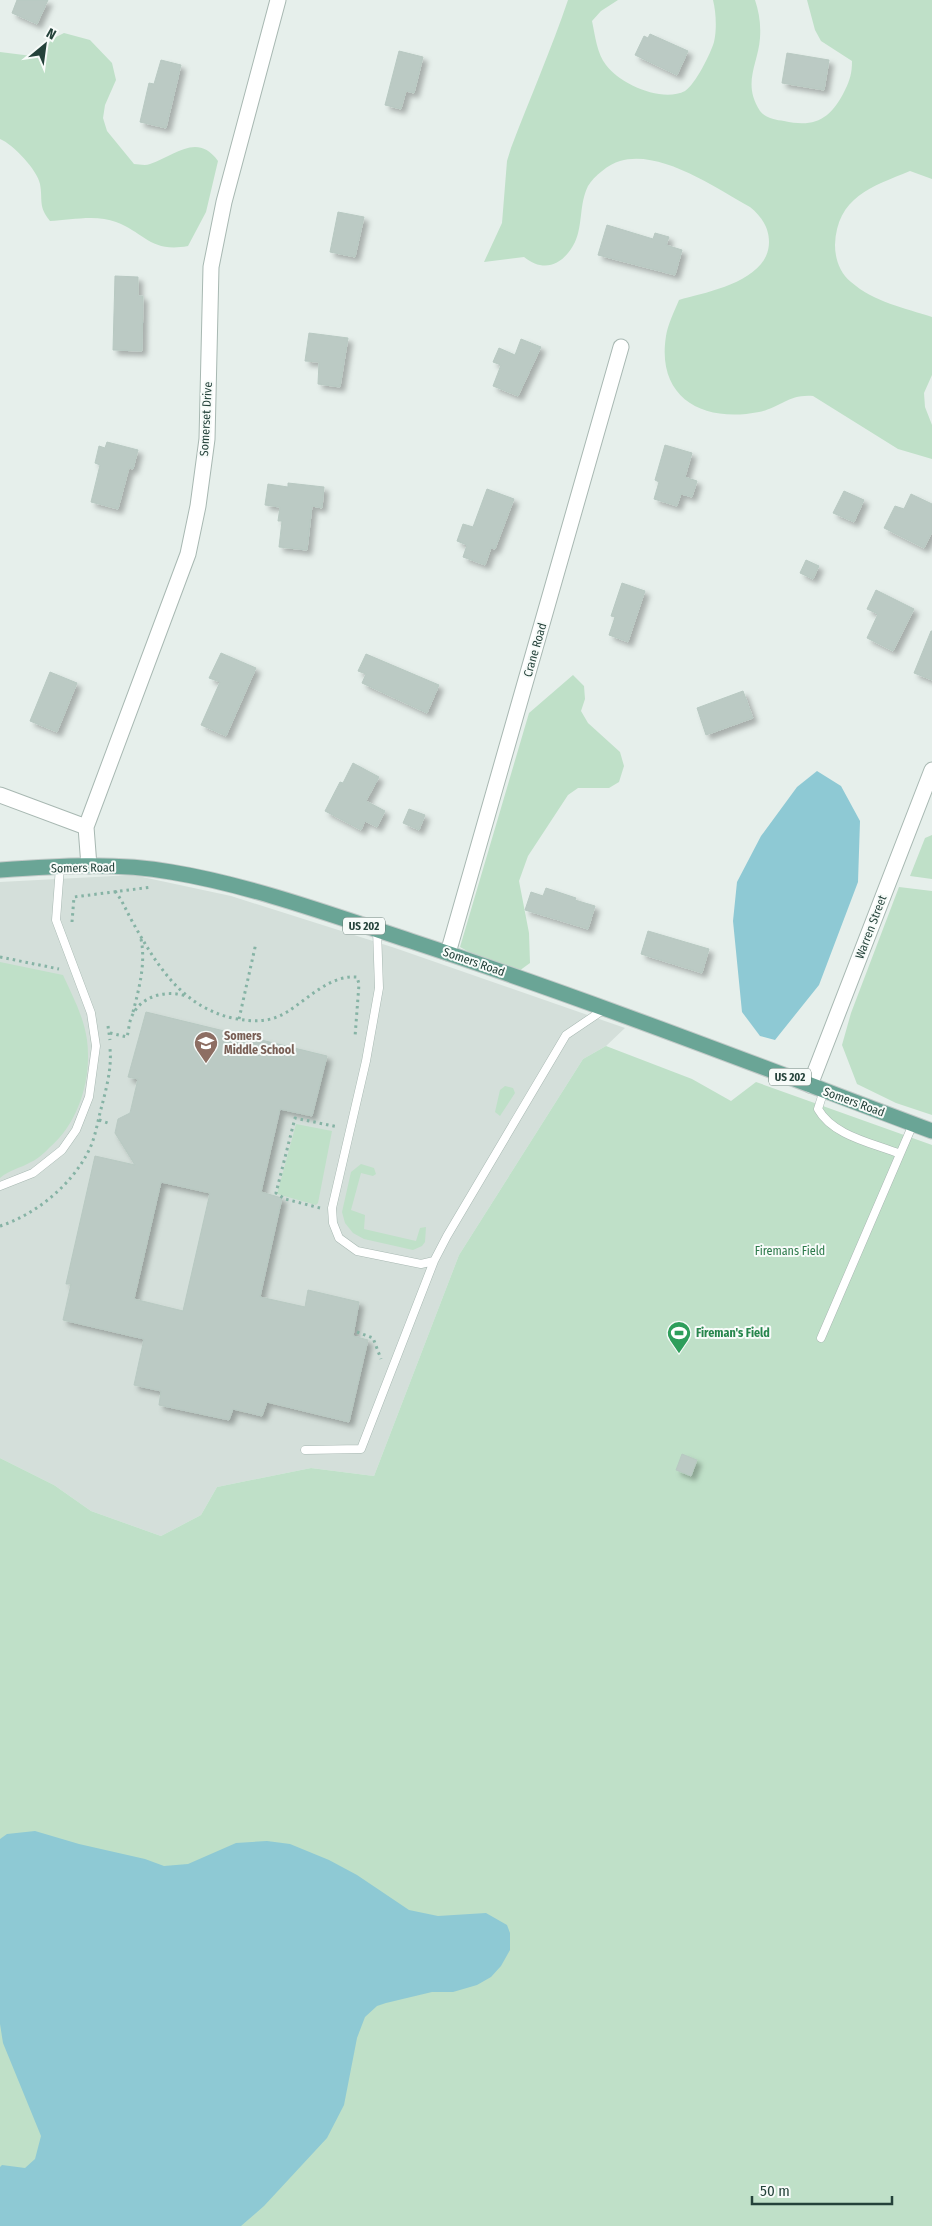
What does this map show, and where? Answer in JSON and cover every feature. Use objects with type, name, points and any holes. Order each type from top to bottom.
[{"type":"main road","name":"Somers Road","points":[[0,870],[89,866],[170,871],[207,879],[448,953],[606,1008],[932,1131]]},
{"type":"street","name":"Somerset Drive","points":[[86,827],[188,554],[198,506],[207,439],[212,267],[224,202],[278,0]]},
{"type":"street","name":"Crane Road","points":[[448,953],[621,347]]},
{"type":"street","name":"Warren Street","points":[[817,1088],[932,770]]},
{"type":"street","points":[[0,795],[86,827],[89,866]]},
{"type":"lane","points":[[0,1186],[33,1173],[62,1150],[76,1130],[89,1097],[96,1046],[91,1014],[56,920],[60,868]]},
{"type":"lane","points":[[377,930],[379,988],[366,1061],[332,1208],[333,1223],[339,1238],[357,1251],[421,1264],[434,1261]]},
{"type":"lane","points":[[305,1450],[361,1449],[434,1261],[447,1236],[566,1035],[606,1008]]},
{"type":"lane","points":[[817,1088],[818,1109],[825,1121],[841,1131],[900,1154]]},
{"type":"lane","points":[[821,1338],[913,1124]]},
{"type":"path","points":[[74,897],[159,886]]},
{"type":"path","points":[[115,891],[161,967],[187,996],[207,1010],[251,1022],[271,1020],[333,982],[349,976],[358,977],[355,1039]]},
{"type":"path","points":[[110,1034],[127,1037],[140,980],[142,946],[140,934]]},
{"type":"path","points":[[239,1019],[256,943]]},
{"type":"path","points":[[0,957],[59,969]]},
{"type":"path","points":[[132,1015],[141,1003],[152,997],[164,994],[187,996]]},
{"type":"path","points":[[320,1208],[285,1199],[276,1193],[295,1118],[338,1126]]},
{"type":"path","points":[[0,1226],[43,1205],[65,1184],[83,1161],[95,1135],[99,1120],[111,1124]]},
{"type":"path","points":[[319,1218],[322,1202]]},
{"type":"path","points":[[357,1332],[374,1338],[383,1364]]},
{"type":"shaded area","points":[[133,875],[231,896],[395,948],[625,1028],[606,1046],[583,1059],[459,1255],[374,1476],[311,1468],[217,1487],[201,1515],[161,1536],[91,1511],[54,1485],[0,1458],[0,882]]},
{"type":"green space","points":[[568,0],[618,0],[601,11],[592,21],[600,55],[612,72],[621,79],[642,90],[665,95],[676,94],[689,88],[706,61],[715,37],[716,21],[713,0],[755,0],[758,9],[760,33],[759,48],[752,74],[752,92],[755,101],[760,111],[768,117],[781,121],[805,123],[821,119],[834,108],[848,83],[852,61],[821,41],[815,30],[807,0],[932,0],[932,179],[910,171],[882,183],[859,196],[842,215],[837,229],[835,245],[837,260],[841,270],[860,289],[890,304],[932,317],[932,375],[924,393],[925,407],[932,425],[932,459],[898,449],[813,396],[790,399],[759,412],[720,414],[688,402],[677,391],[669,376],[665,358],[666,336],[679,300],[735,283],[748,275],[759,266],[766,255],[769,242],[768,231],[764,222],[750,207],[687,172],[652,160],[620,161],[598,174],[588,186],[583,200],[575,242],[571,250],[560,261],[546,266],[539,265],[524,257],[484,262],[502,223],[507,161],[511,148]]},
{"type":"green space","points":[[64,33],[90,40],[112,63],[116,80],[105,105],[103,118],[107,131],[134,164],[148,165],[177,152],[194,147],[210,152],[218,161],[206,212],[188,246],[165,247],[149,241],[126,226],[100,218],[50,221],[42,207],[40,184],[35,172],[18,152],[0,139],[0,52],[32,56],[44,50],[52,39]]},
{"type":"green space","points":[[573,675],[584,686],[585,699],[581,711],[588,723],[620,752],[624,766],[619,782],[609,788],[578,788],[568,795],[528,856],[519,881],[529,933],[530,963],[519,971],[494,966],[460,947],[529,713]]},
{"type":"green space","points":[[932,835],[932,879],[910,876],[925,838]]},
{"type":"green space","points":[[899,887],[932,891],[932,1115],[896,1103],[857,1084],[842,1045],[851,1013]]},
{"type":"green space","points":[[0,962],[63,975],[83,1023],[88,1055],[85,1084],[81,1099],[76,1113],[68,1126],[59,1138],[38,1158],[0,1178]]},
{"type":"green space","name":"Firemans Field","points":[[606,1046],[692,1079],[731,1101],[756,1082],[932,1145],[932,2226],[0,2226],[0,1458],[54,1485],[91,1511],[161,1536],[201,1515],[217,1487],[311,1468],[374,1476],[459,1255],[583,1059]]},
{"type":"green space","points":[[505,1086],[513,1088],[515,1093],[500,1116],[495,1112],[500,1090]]},
{"type":"green space","points":[[296,1124],[332,1131],[318,1203],[316,1205],[277,1194]]},
{"type":"green space","points":[[361,1164],[374,1168],[376,1174],[373,1176],[361,1173],[351,1210],[365,1215],[364,1229],[416,1241],[420,1228],[426,1227],[425,1242],[422,1246],[413,1250],[364,1239],[353,1233],[345,1223],[342,1212],[351,1172]]},
{"type":"water","points":[[817,771],[841,786],[860,821],[858,882],[819,985],[775,1040],[760,1036],[742,1012],[733,921],[737,882],[761,836],[797,787]]},
{"type":"water","points":[[35,1831],[79,1844],[145,1859],[164,1866],[188,1864],[236,1843],[267,1841],[290,1844],[329,1860],[357,1875],[409,1910],[438,1916],[486,1913],[507,1925],[510,1933],[510,1950],[501,1966],[491,1977],[477,1985],[453,1992],[432,1992],[386,2003],[377,2006],[365,2017],[357,2038],[344,2105],[327,2138],[264,2206],[241,2226],[0,2226],[0,2167],[2,2165],[25,2168],[35,2159],[41,2136],[3,2043],[0,2024],[0,1839],[7,1834]]},
{"type":"building","points":[[17,0],[48,0],[37,24],[12,13]]},
{"type":"building","points":[[650,34],[688,51],[677,75],[635,55],[644,36],[648,38]]},
{"type":"building","points":[[399,51],[423,57],[414,93],[406,91],[401,109],[385,105]]},
{"type":"building","points":[[787,53],[829,60],[824,90],[782,83]]},
{"type":"building","points":[[161,60],[181,65],[166,128],[140,122],[149,83],[154,84]]},
{"type":"building","points":[[338,212],[364,217],[355,257],[330,252]]},
{"type":"building","points":[[607,225],[653,239],[655,233],[669,237],[666,245],[682,250],[675,275],[598,255]]},
{"type":"building","points":[[115,276],[138,277],[138,296],[143,296],[142,351],[113,350]]},
{"type":"building","points":[[309,333],[348,338],[340,387],[318,384],[319,362],[305,361]]},
{"type":"building","points":[[521,339],[541,347],[518,396],[493,386],[501,365],[493,362],[499,348],[515,355]]},
{"type":"building","points":[[107,442],[138,450],[133,469],[129,468],[118,509],[91,502],[100,465],[95,463],[99,446],[105,448]]},
{"type":"building","points":[[665,445],[692,453],[685,477],[697,481],[692,497],[681,494],[677,506],[654,499],[659,482],[655,480]]},
{"type":"building","points":[[288,483],[324,487],[322,508],[312,506],[307,550],[279,547],[282,521],[278,521],[280,507],[265,505],[268,484],[288,487]]},
{"type":"building","points":[[487,489],[514,499],[495,549],[491,548],[485,565],[463,557],[467,545],[457,541],[463,524],[473,527]]},
{"type":"building","points":[[844,491],[864,500],[854,522],[833,513]]},
{"type":"building","points":[[911,494],[932,504],[932,532],[924,548],[884,528],[895,506],[904,509]]},
{"type":"building","points":[[806,560],[819,566],[813,579],[800,573]]},
{"type":"building","points":[[622,583],[645,591],[628,642],[609,635],[615,617],[611,616]]},
{"type":"building","points":[[876,590],[914,609],[893,651],[867,638],[878,614],[867,609]]},
{"type":"building","points":[[932,631],[932,680],[914,673]]},
{"type":"building","points":[[221,653],[256,668],[226,736],[201,725],[220,682],[209,678]]},
{"type":"building","points":[[366,654],[439,685],[427,713],[362,683],[366,674],[358,671]]},
{"type":"building","points":[[50,672],[77,683],[57,732],[30,721]]},
{"type":"building","points":[[743,691],[753,718],[706,735],[697,708]]},
{"type":"building","points":[[353,763],[379,777],[366,801],[385,811],[377,827],[365,821],[361,830],[325,811],[340,782],[343,783]]},
{"type":"building","points":[[409,809],[425,815],[419,830],[403,823]]},
{"type":"building","points":[[546,888],[595,906],[588,929],[525,910],[531,892],[543,896]]},
{"type":"building","points":[[648,931],[709,949],[702,973],[641,954]]},
{"type":"building","points":[[146,1012],[327,1056],[312,1116],[280,1109],[261,1192],[282,1198],[260,1297],[305,1307],[308,1290],[359,1302],[353,1336],[368,1340],[349,1422],[267,1402],[262,1416],[233,1409],[229,1420],[159,1405],[161,1391],[134,1385],[144,1339],[63,1320],[71,1284],[66,1284],[95,1156],[135,1165],[115,1133],[118,1119],[130,1113],[138,1079],[128,1077]],"holes":[[[161,1182],[210,1193],[183,1311],[134,1299]]]},
{"type":"building","points":[[682,1454],[697,1460],[691,1476],[676,1470]]},
{"type":"place","name":"Somers Middle School","points":[[206,1064]]},
{"type":"place","name":"Fireman's Field","points":[[679,1354]]}]
